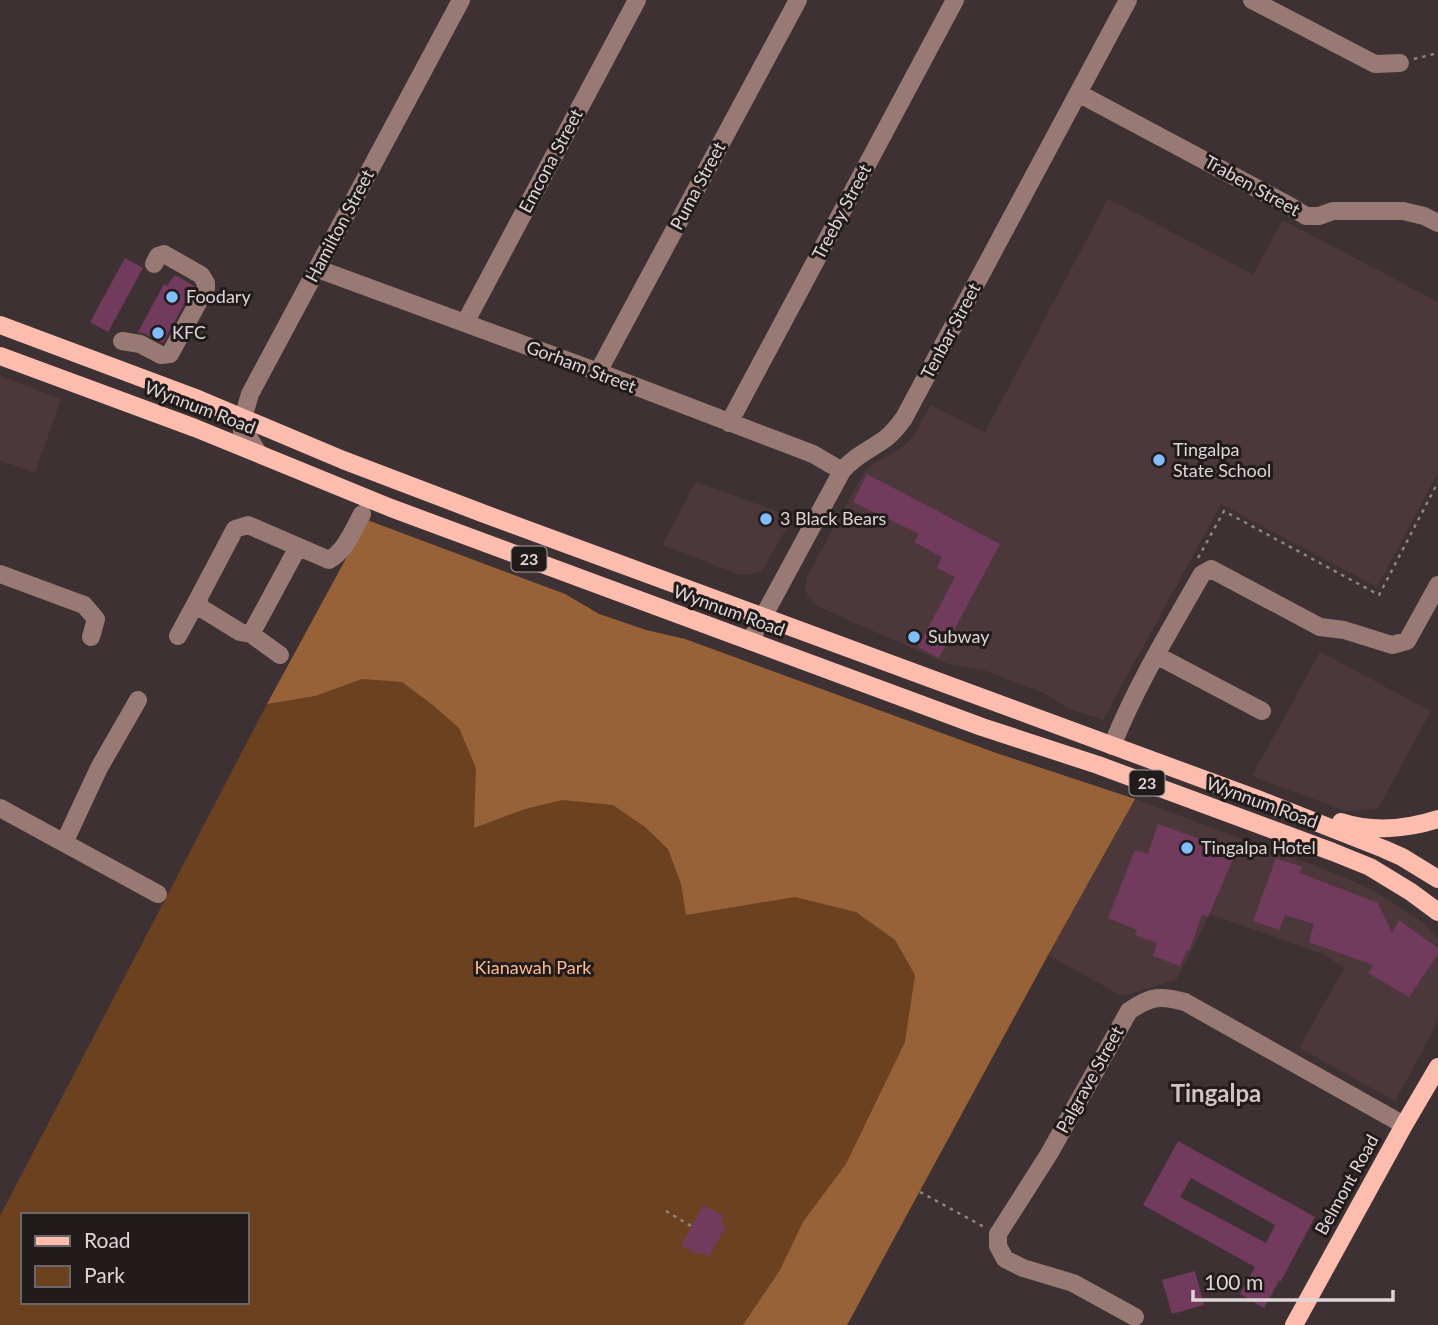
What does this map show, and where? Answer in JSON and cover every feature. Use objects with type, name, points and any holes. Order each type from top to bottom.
[{"type":"main road","name":"Wynnum Road","points":[[0,325],[482,513],[1260,800],[1384,849],[1438,879]]},
{"type":"main road","name":"Wynnum Road","points":[[0,355],[195,428],[344,490],[982,727],[1110,769],[1333,852],[1370,867],[1438,912]]},
{"type":"main road","points":[[482,513],[495,532],[491,544]]},
{"type":"main road","name":"23","points":[[1260,800],[1363,828],[1412,826],[1438,819]]},
{"type":"main road","name":"Belmont Road","points":[[1294,1325],[1438,1067]]},
{"type":"street","name":"Hamilton Street","points":[[243,418],[255,384],[461,0]]},
{"type":"street","name":"Emcona Street","points":[[465,323],[637,0]]},
{"type":"street","name":"Puma Street","points":[[598,372],[798,0]]},
{"type":"street","name":"Treeby Street","points":[[729,423],[955,0]]},
{"type":"street","name":"Tenbar Street","points":[[750,641],[842,471],[858,456],[891,435],[904,418],[1128,0]]},
{"type":"street","points":[[1252,0],[1375,64],[1400,63]]},
{"type":"street","name":"Traben Street","points":[[1078,93],[1306,216],[1334,211],[1403,211],[1438,223]]},
{"type":"street","points":[[122,341],[140,344],[161,355],[170,354],[206,288],[201,275],[164,254],[158,256],[154,264]]},
{"type":"street","name":"Gorham Street","points":[[317,269],[813,454],[842,471]]},
{"type":"street","points":[[243,418],[242,432],[258,453]]},
{"type":"street","points":[[178,636],[235,529],[248,525],[329,560],[338,555],[362,514]]},
{"type":"street","points":[[251,634],[298,547]]},
{"type":"street","points":[[1112,746],[1123,719],[1202,574],[1211,569],[1320,627],[1344,630],[1392,645],[1408,641],[1438,585]]},
{"type":"street","points":[[0,574],[84,605],[96,620],[91,637]]},
{"type":"street","points":[[198,599],[201,608],[240,632],[251,634],[280,655]]},
{"type":"street","points":[[1153,662],[1262,711]]},
{"type":"street","points":[[58,840],[134,700]]},
{"type":"street","points":[[0,808],[158,894]]},
{"type":"street","name":"Palgrave Street","points":[[998,1234],[1049,1154],[1129,1011],[1144,1001],[1166,996],[1185,1002],[1404,1125]]},
{"type":"street","points":[[998,1234],[998,1247],[1006,1259],[1023,1268],[1073,1283],[1138,1322]]},
{"type":"path","points":[[1400,63],[1438,53]]},
{"type":"path","points":[[1379,595],[1438,482]]},
{"type":"path","points":[[920,1192],[998,1234]]},
{"type":"path","points":[[666,1211],[691,1226]]},
{"type":"shaded area","name":"Tingalpa State School","points":[[1108,199],[1253,274],[1283,220],[1438,302],[1438,473],[1377,587],[1221,504],[1103,720],[1067,708],[1044,693],[986,671],[948,664],[817,606],[808,597],[805,587],[807,577],[864,472],[913,437],[931,405],[985,432]]},
{"type":"shaded area","points":[[0,376],[61,399],[35,473],[0,460]]},
{"type":"shaded area","points":[[696,482],[793,517],[762,571],[741,575],[662,545]]},
{"type":"shaded area","points":[[367,520],[565,594],[599,614],[646,630],[685,639],[996,753],[1135,799],[847,1325],[743,1325],[780,1270],[803,1222],[846,1164],[905,1042],[915,975],[895,940],[856,912],[795,897],[686,915],[681,884],[668,849],[645,827],[613,805],[562,800],[525,809],[474,828],[476,768],[459,728],[402,682],[362,679],[315,696],[267,704]]},
{"type":"shaded area","points":[[1320,652],[1431,711],[1378,809],[1346,811],[1252,776]]},
{"type":"shaded area","points":[[1135,799],[1371,889],[1423,922],[1438,938],[1438,1019],[1395,1101],[1299,1048],[1344,968],[1325,955],[1210,914],[1176,980],[1122,996],[1048,955]]},
{"type":"green space","name":"Kianawah Park","points":[[367,520],[565,594],[599,614],[646,630],[685,639],[996,753],[1135,799],[847,1325],[0,1325],[0,1216],[267,704]]},
{"type":"building","points":[[125,258],[143,268],[108,332],[90,322]]},
{"type":"building","name":"Foodary","points":[[174,276],[194,286],[163,343],[138,332],[164,284],[167,286]]},
{"type":"building","points":[[867,474],[1000,544],[939,658],[918,647],[955,577],[937,568],[942,557],[914,542],[919,534],[853,502]]},
{"type":"building","points":[[1158,824],[1236,852],[1208,917],[1202,915],[1189,951],[1187,950],[1180,966],[1153,956],[1157,943],[1135,935],[1137,930],[1108,918],[1135,850],[1148,854]]},
{"type":"building","points":[[1276,858],[1302,867],[1300,873],[1378,903],[1392,933],[1399,920],[1438,948],[1438,954],[1409,997],[1368,973],[1373,965],[1309,942],[1314,924],[1285,915],[1279,930],[1253,921]]},
{"type":"building","points":[[1178,1141],[1315,1217],[1264,1308],[1240,1294],[1255,1267],[1143,1205]],"holes":[[[1191,1178],[1275,1225],[1266,1243],[1180,1197]]]},
{"type":"building","points":[[703,1205],[724,1216],[721,1223],[726,1226],[709,1257],[681,1246]]},
{"type":"building","points":[[1195,1271],[1204,1305],[1172,1314],[1162,1280]]},
{"type":"place","name":"Foodary","points":[[172,297]]},
{"type":"place","name":"KFC","points":[[158,333]]},
{"type":"place","name":"Tingalpa State School","points":[[1159,460]]},
{"type":"place","name":"3 Black Bears","points":[[766,519]]},
{"type":"place","name":"Subway","points":[[914,637]]},
{"type":"place","name":"Tingalpa Hotel","points":[[1187,848]]},
{"type":"district","name":"Tingalpa","points":[[1216,1094]]}]
